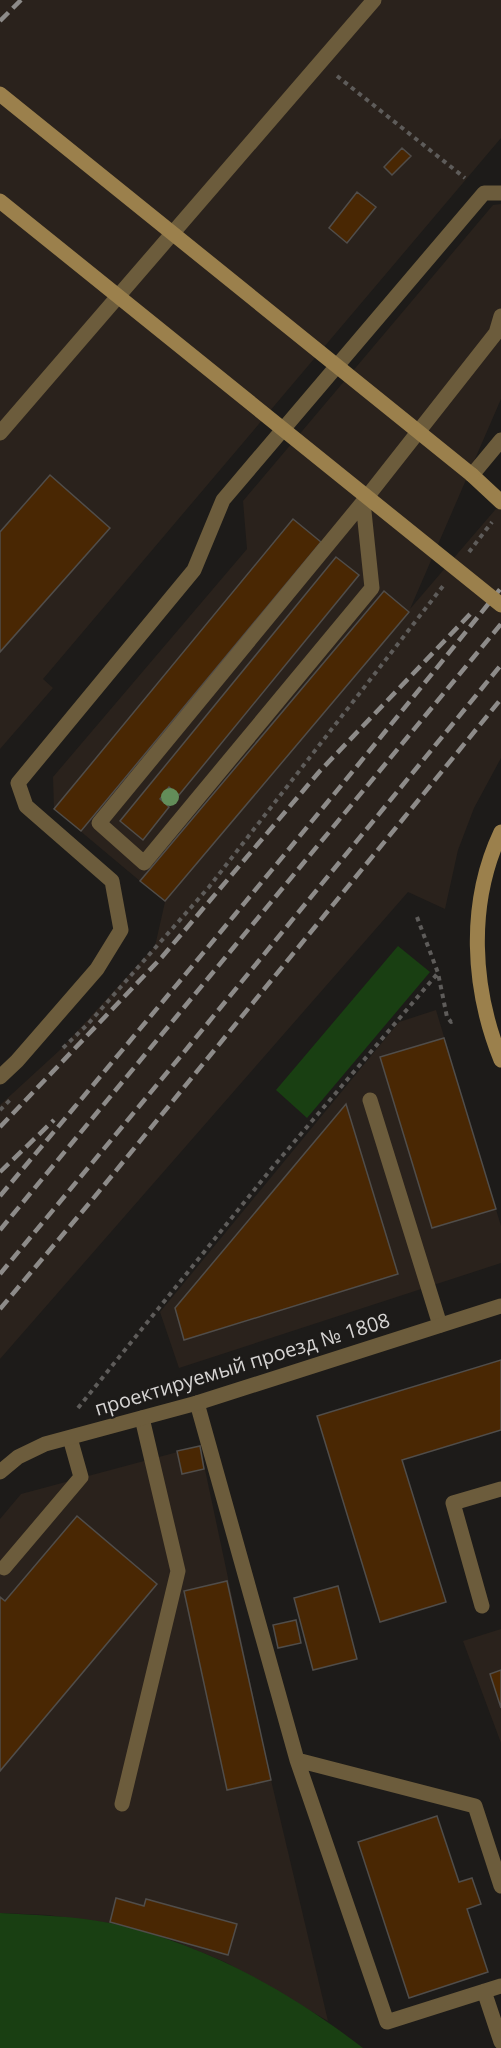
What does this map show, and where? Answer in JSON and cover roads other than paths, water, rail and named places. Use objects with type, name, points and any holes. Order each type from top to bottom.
[{"type":"main road","points":[[0,94],[501,497]]},
{"type":"main road","points":[[0,201],[501,605]]},
{"type":"main road","points":[[472,475],[501,502]]},
{"type":"main road","points":[[501,832],[489,866],[476,942],[479,986],[485,1013],[501,1060]]},
{"type":"street","points":[[0,433],[374,0]]},
{"type":"street","points":[[0,1077],[17,1061],[97,969],[121,930],[112,881],[26,806],[18,783],[194,570],[223,500],[484,193],[501,193]]},
{"type":"street","points":[[363,502],[372,588],[144,862],[99,823],[363,502],[496,333],[501,316]]},
{"type":"street","points":[[472,475],[501,440]]},
{"type":"street","points":[[369,1100],[440,1325]]},
{"type":"street","name":"проектируемый проезд № 1808","points":[[0,1472],[18,1457],[31,1450],[197,1403],[501,1306]]},
{"type":"street","points":[[197,1403],[297,1760],[387,2022],[501,1986]]},
{"type":"street","points":[[122,1804],[178,1571],[142,1418]]},
{"type":"street","points":[[4,1568],[81,1477],[70,1438]]},
{"type":"street","points":[[482,1606],[453,1503],[501,1489]]},
{"type":"street","points":[[297,1760],[475,1806],[501,1886]]},
{"type":"street","points":[[484,1991],[501,2042]]},
{"type":"railway","points":[[0,21],[21,0]]},
{"type":"railway","points":[[0,1196],[252,894],[501,588]]},
{"type":"railway","points":[[0,1127],[162,957],[319,772],[474,610]]},
{"type":"railway","points":[[0,1230],[501,624]]},
{"type":"railway","points":[[0,1274],[501,665]]},
{"type":"railway","points":[[0,1309],[92,1200],[501,699]]},
{"type":"railway","points":[[0,1172],[54,1120]]}]
